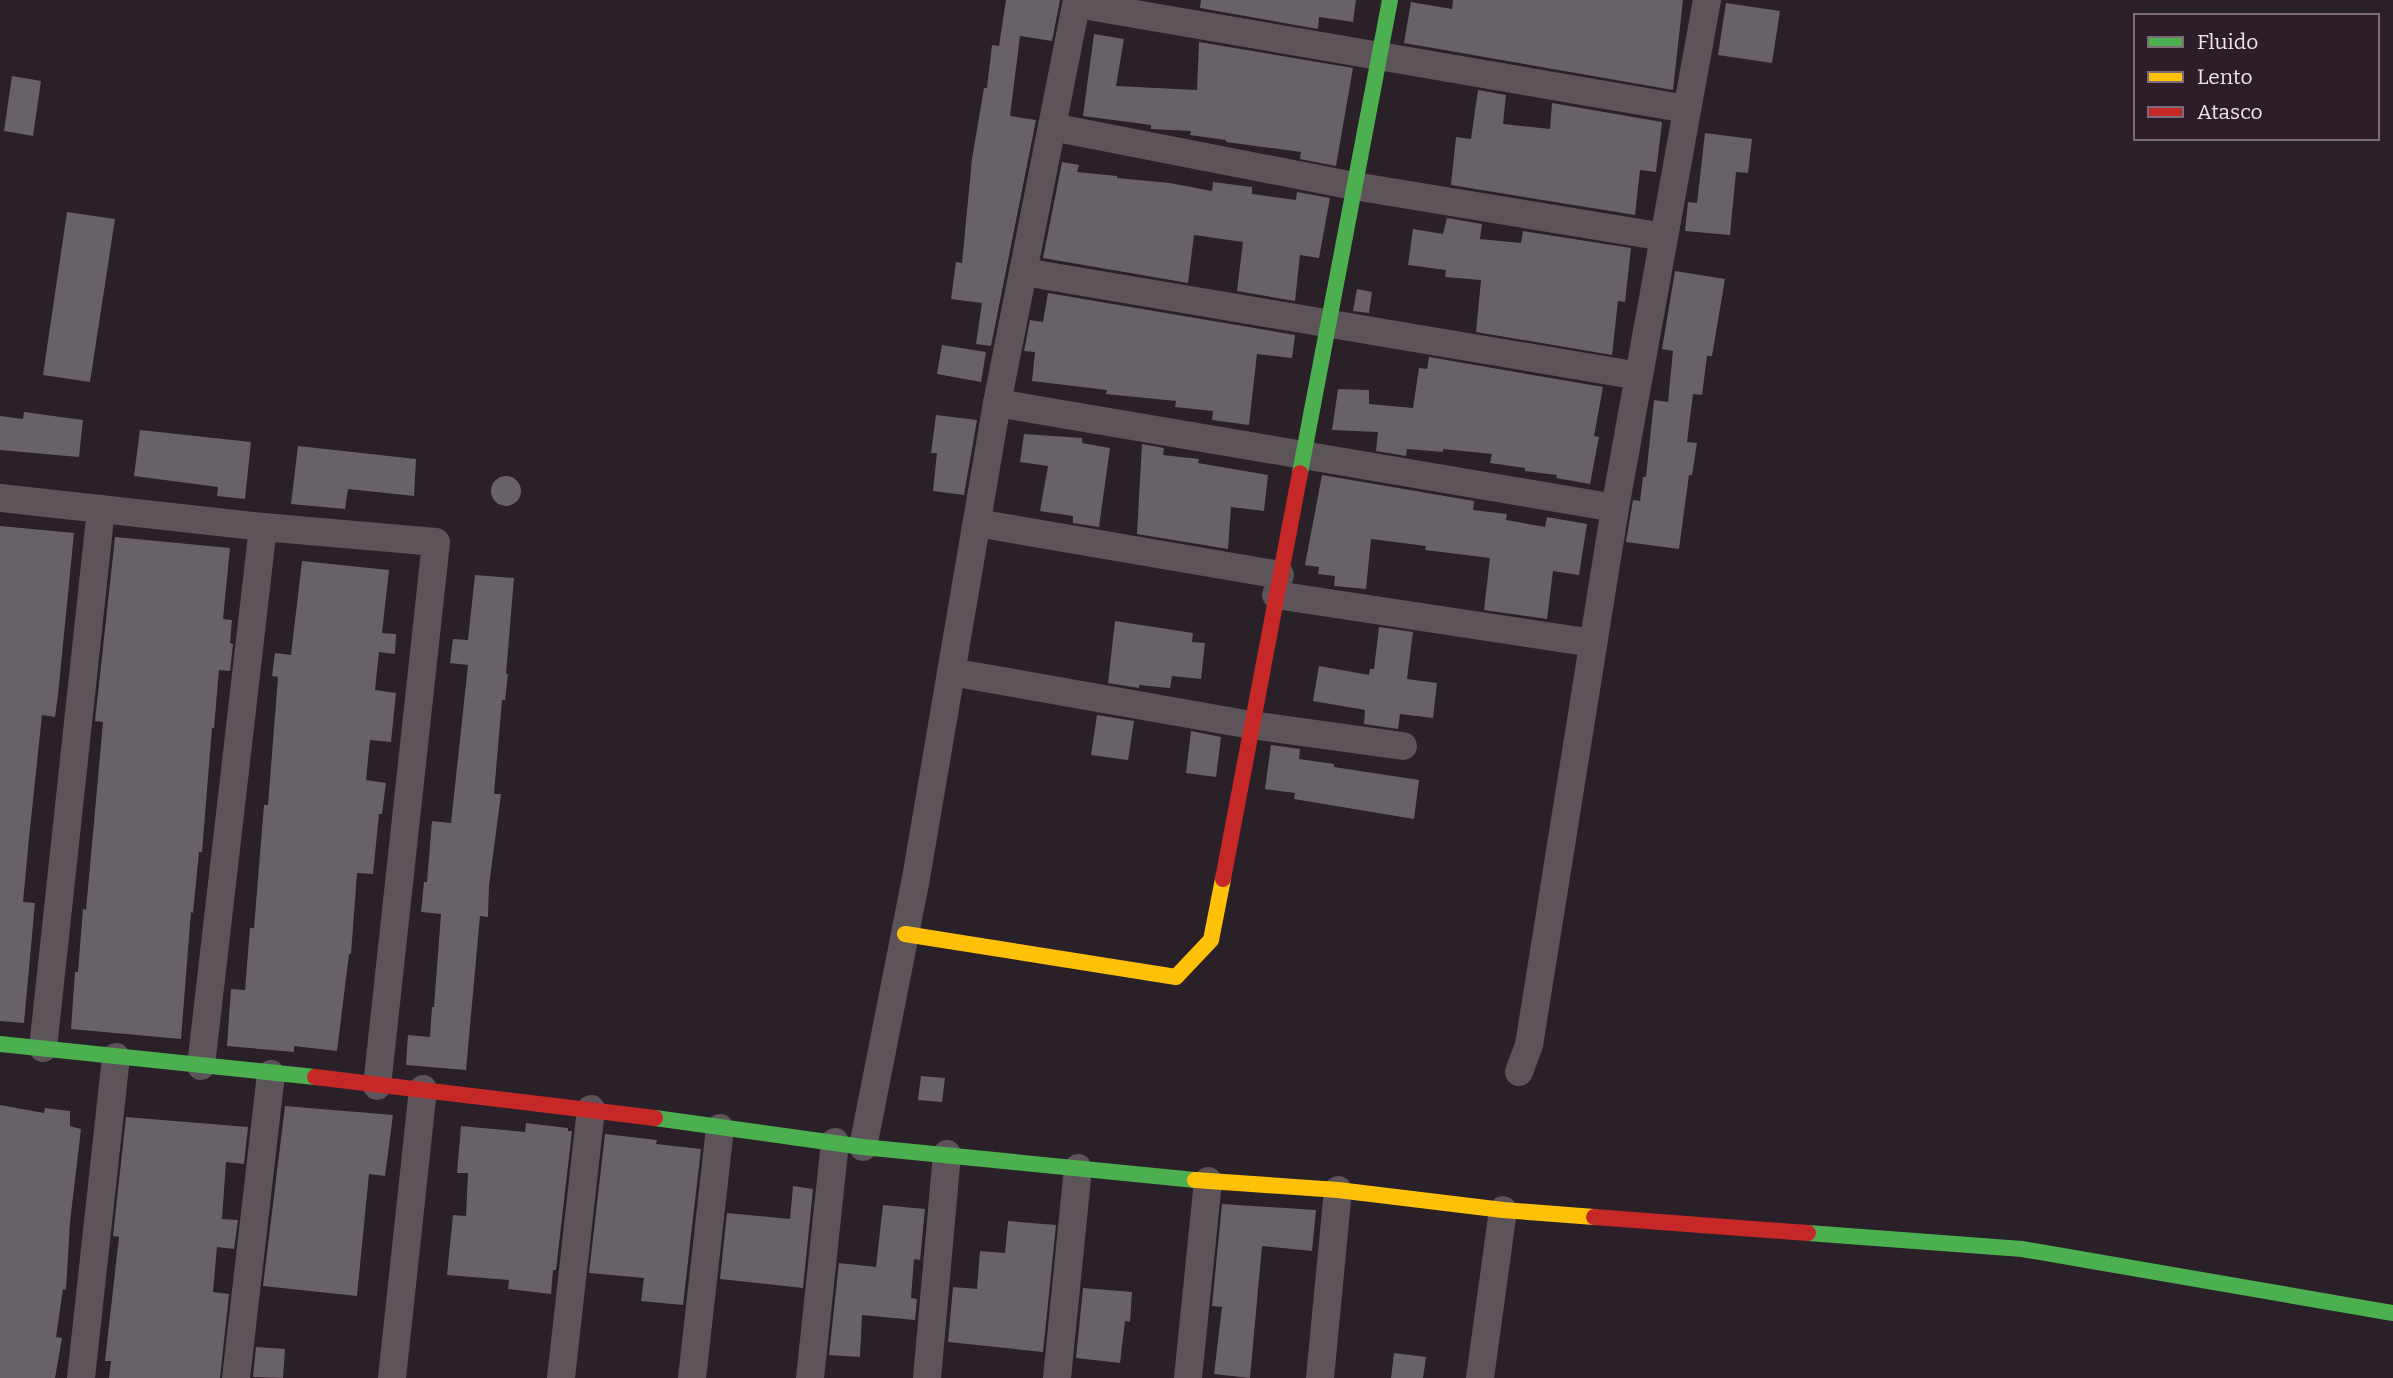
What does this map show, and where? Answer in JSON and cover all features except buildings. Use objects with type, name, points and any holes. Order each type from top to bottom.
[{"type":"street","points":[[905,934],[1176,977],[1211,940],[1390,0]]},
{"type":"street","points":[[1519,1072],[1529,1045],[1615,508],[1707,0]]},
{"type":"street","points":[[863,1147],[905,934],[997,404],[1077,2],[1687,109]]},
{"type":"street","points":[[1052,127],[1354,186],[1664,237]]},
{"type":"street","points":[[1024,272],[1639,376]]},
{"type":"street","points":[[997,404],[1615,508]]},
{"type":"street","points":[[0,498],[262,527],[436,542],[377,1086]]},
{"type":"street","points":[[43,1048],[101,509]]},
{"type":"street","points":[[977,523],[1278,585],[1593,643]]},
{"type":"street","points":[[201,1066],[262,527]]},
{"type":"street","points":[[951,672],[1251,725],[1403,746]]},
{"type":"street","points":[[0,1044],[424,1089],[863,1147],[1338,1191],[1503,1210],[2022,1249],[2393,1313]]},
{"type":"street","points":[[80,1378],[116,1057]]},
{"type":"street","points":[[236,1378],[271,1074]]},
{"type":"street","points":[[392,1378],[424,1089]]},
{"type":"street","points":[[561,1378],[591,1109]]},
{"type":"street","points":[[692,1378],[720,1128]]},
{"type":"street","points":[[810,1378],[835,1142]]},
{"type":"street","points":[[927,1378],[947,1154]]},
{"type":"street","points":[[1057,1378],[1078,1168]]},
{"type":"street","points":[[1188,1378],[1208,1181]]},
{"type":"street","points":[[1320,1378],[1338,1191]]},
{"type":"street","points":[[1480,1378],[1503,1210]]},
{"type":"traffic: fast","points":[[1300,473],[1390,0]]},
{"type":"traffic: fast","points":[[0,1044],[315,1077]]},
{"type":"traffic: fast","points":[[655,1118],[863,1147],[1195,1180]]},
{"type":"traffic: fast","points":[[1808,1233],[2022,1249],[2393,1313]]},
{"type":"traffic: slow","points":[[905,934],[1176,977],[1211,940],[1223,879]]},
{"type":"traffic: slow","points":[[1195,1180],[1338,1190],[1503,1210],[1594,1217]]},
{"type":"traffic: jam","points":[[1223,879],[1300,473]]},
{"type":"traffic: jam","points":[[315,1077],[655,1118]]},
{"type":"traffic: jam","points":[[1594,1217],[1808,1233]]}]
